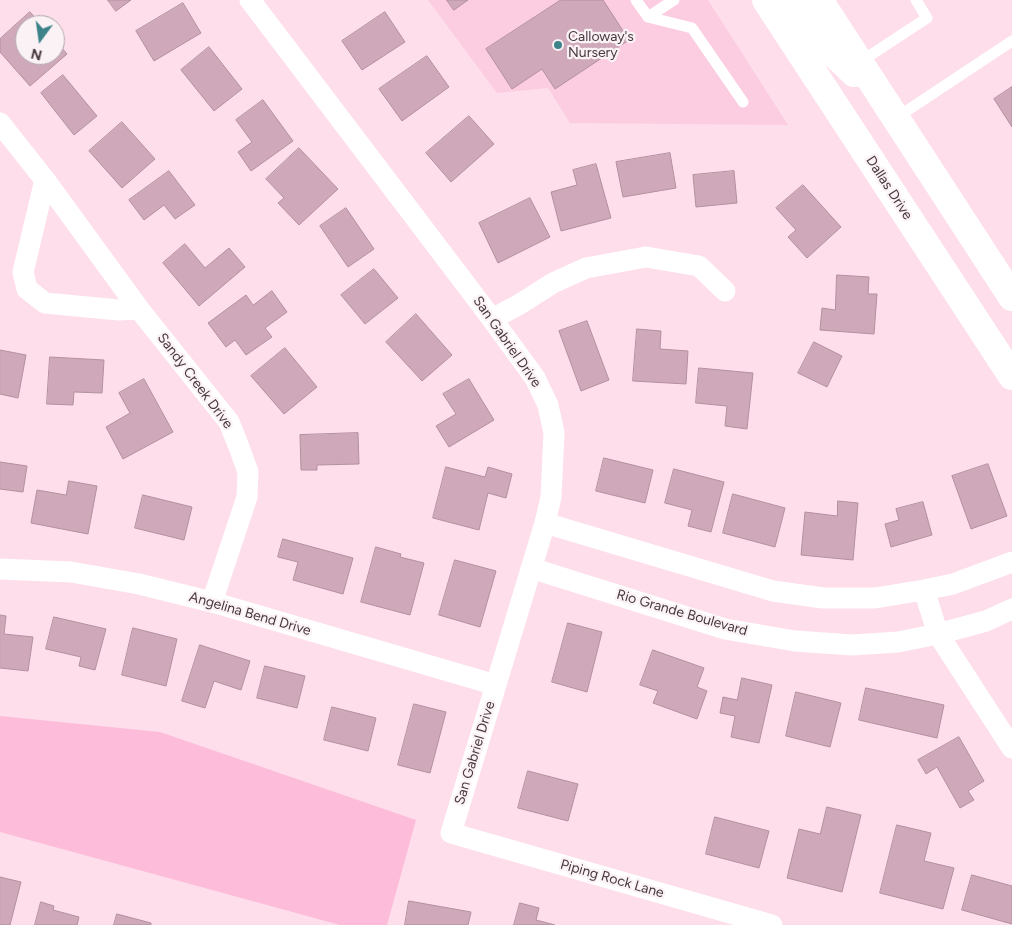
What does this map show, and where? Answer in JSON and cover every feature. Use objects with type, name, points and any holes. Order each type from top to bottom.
[{"type":"main road","name":"Dallas Drive","points":[[766,0],[1012,376]]},
{"type":"main road","points":[[794,0],[827,47],[891,112]]},
{"type":"main road","points":[[819,0],[1012,298]]},
{"type":"street","name":"San Gabriel Drive","points":[[250,0],[492,319],[535,378],[548,405],[554,433],[551,497],[545,523],[451,833]]},
{"type":"street","name":"Sandy Creek Drive","points":[[0,123],[45,180],[139,309],[229,422],[248,472],[247,497],[212,602]]},
{"type":"street","points":[[45,180],[23,272],[27,289],[45,303],[119,310],[139,309]]},
{"type":"street","points":[[492,319],[553,283],[586,268],[646,258],[699,266],[726,292]]},
{"type":"street","points":[[545,523],[773,591],[823,598],[875,598],[924,590],[953,584],[1012,562]]},
{"type":"street","name":"Angelina Bend Drive","points":[[0,568],[71,572],[139,584],[212,602],[496,685]]},
{"type":"street","name":"Rio Grande Boulevard","points":[[531,568],[725,628],[795,641],[852,645],[898,642],[938,634],[986,621],[1012,609]]},
{"type":"street","points":[[924,590],[938,634],[1012,748]]},
{"type":"street","name":"Piping Rock Lane","points":[[451,833],[772,925]]},
{"type":"lane","points":[[636,0],[648,17],[692,28],[743,102]]},
{"type":"lane","points":[[648,17],[674,0]]},
{"type":"lane","points":[[860,62],[927,18],[916,0]]},
{"type":"lane","points":[[891,112],[1012,41]]},
{"type":"shaded area","points":[[428,0],[708,0],[788,125],[570,123],[548,88],[497,93]]},
{"type":"shaded area","points":[[0,716],[160,732],[416,820],[387,925],[340,925],[0,832]]},
{"type":"building","points":[[108,0],[131,0],[116,11]]},
{"type":"building","points":[[447,0],[468,0],[454,10]]},
{"type":"building","name":"Calloway's Nursery","points":[[561,0],[603,0],[629,40],[555,89],[542,69],[512,89],[486,49]]},
{"type":"building","points":[[183,3],[201,33],[154,61],[136,31]]},
{"type":"building","points":[[385,12],[405,42],[362,70],[342,41]]},
{"type":"building","points":[[15,26],[15,65],[54,65],[30,86],[0,52],[0,39]]},
{"type":"building","points":[[209,47],[242,89],[214,111],[181,70]]},
{"type":"building","points":[[427,56],[449,87],[402,121],[379,89]]},
{"type":"building","points":[[63,75],[97,116],[74,135],[41,93]]},
{"type":"building","points":[[1012,87],[1012,127],[994,99]]},
{"type":"building","points":[[263,100],[293,141],[251,171],[238,152],[252,142],[236,120]]},
{"type":"building","points":[[469,116],[494,144],[451,182],[426,153]]},
{"type":"building","points":[[122,122],[155,159],[122,188],[89,151]]},
{"type":"building","points":[[299,148],[338,189],[299,225],[278,203],[284,198],[266,179]]},
{"type":"building","points":[[670,153],[676,188],[623,197],[616,162]]},
{"type":"building","points":[[596,164],[611,218],[561,231],[551,192],[577,185],[573,170]]},
{"type":"building","points":[[169,171],[195,205],[175,219],[164,205],[144,220],[129,200]]},
{"type":"building","points":[[734,171],[737,203],[696,207],[693,175]]},
{"type":"building","points":[[803,185],[841,227],[807,258],[788,237],[796,230],[776,208]]},
{"type":"building","points":[[530,198],[550,237],[498,263],[479,223]]},
{"type":"building","points":[[346,208],[374,249],[348,267],[320,226]]},
{"type":"building","points":[[185,244],[205,268],[229,248],[245,267],[199,306],[163,263]]},
{"type":"building","points":[[374,269],[398,298],[365,324],[341,295]]},
{"type":"building","points":[[837,275],[869,277],[868,294],[877,294],[874,334],[820,330],[822,308],[835,310]]},
{"type":"building","points":[[272,291],[287,312],[265,328],[272,337],[246,355],[235,340],[226,347],[208,323],[246,295],[253,305]]},
{"type":"building","points":[[416,314],[452,355],[422,381],[386,342]]},
{"type":"building","points":[[587,321],[609,380],[581,391],[559,331]]},
{"type":"building","points":[[637,329],[661,331],[660,349],[688,351],[686,384],[633,381]]},
{"type":"building","points":[[814,342],[842,356],[827,387],[798,373]]},
{"type":"building","points":[[285,348],[317,387],[284,414],[251,376]]},
{"type":"building","points":[[0,350],[26,355],[18,398],[0,394]]},
{"type":"building","points":[[50,357],[104,360],[102,393],[74,392],[73,405],[47,404]]},
{"type":"building","points":[[699,368],[753,373],[747,429],[725,426],[727,406],[696,403]]},
{"type":"building","points":[[144,379],[173,432],[123,459],[106,427],[130,413],[119,393]]},
{"type":"building","points":[[469,379],[494,420],[449,447],[436,426],[456,414],[443,394]]},
{"type":"building","points":[[358,433],[359,464],[317,465],[317,470],[301,470],[300,435]]},
{"type":"building","points":[[604,458],[653,470],[645,503],[596,491]]},
{"type":"building","points":[[0,462],[27,466],[23,492],[0,489]]},
{"type":"building","points":[[988,464],[1007,516],[971,529],[952,476]]},
{"type":"building","points":[[446,467],[485,477],[488,467],[512,474],[506,498],[488,493],[479,530],[433,518]]},
{"type":"building","points":[[674,469],[724,482],[711,532],[688,526],[692,510],[665,503]]},
{"type":"building","points":[[69,481],[97,486],[88,534],[31,523],[37,490],[66,495]]},
{"type":"building","points":[[733,494],[785,508],[775,547],[723,533]]},
{"type":"building","points":[[143,495],[192,507],[184,540],[135,528]]},
{"type":"building","points":[[838,501],[858,503],[853,560],[801,555],[805,512],[837,516]]},
{"type":"building","points":[[923,502],[932,535],[891,547],[885,524],[899,520],[896,509]]},
{"type":"building","points":[[283,539],[353,558],[343,594],[293,580],[298,562],[278,557]]},
{"type":"building","points":[[376,547],[401,554],[400,557],[424,563],[410,615],[361,602]]},
{"type":"building","points":[[455,560],[496,571],[480,627],[439,615]]},
{"type":"building","points":[[0,615],[6,616],[4,634],[33,637],[28,671],[0,668]]},
{"type":"building","points":[[54,617],[106,629],[95,670],[79,666],[81,657],[46,649]]},
{"type":"building","points":[[568,623],[602,632],[587,692],[552,682]]},
{"type":"building","points":[[133,628],[177,639],[166,686],[122,675]]},
{"type":"building","points":[[200,645],[250,661],[241,690],[214,681],[205,708],[182,701]]},
{"type":"building","points":[[653,650],[704,668],[697,687],[707,691],[697,719],[653,703],[658,691],[640,685]]},
{"type":"building","points":[[265,666],[305,676],[297,708],[257,698]]},
{"type":"building","points":[[742,678],[772,685],[759,743],[731,737],[735,716],[720,713],[723,697],[737,700]]},
{"type":"building","points":[[866,688],[944,705],[937,738],[859,720]]},
{"type":"building","points":[[796,692],[841,703],[830,747],[786,736]]},
{"type":"building","points":[[414,704],[446,712],[430,773],[398,765]]},
{"type":"building","points":[[332,707],[376,718],[368,751],[324,740]]},
{"type":"building","points":[[959,737],[984,781],[968,791],[974,800],[960,808],[937,767],[926,774],[918,760]]},
{"type":"building","points":[[528,771],[578,784],[568,821],[518,808]]},
{"type":"building","points":[[827,807],[861,815],[842,892],[787,878],[799,829],[820,834]]},
{"type":"building","points":[[715,817],[769,831],[759,868],[706,854]]},
{"type":"building","points":[[897,825],[931,833],[924,861],[954,868],[943,909],[880,893]]},
{"type":"building","points":[[972,875],[1012,886],[1012,924],[962,910]]},
{"type":"building","points":[[0,877],[21,882],[10,925],[0,925]]},
{"type":"building","points":[[409,901],[471,912],[468,925],[405,925]]},
{"type":"building","points":[[41,902],[54,906],[53,910],[79,917],[77,925],[35,925]]},
{"type":"building","points":[[520,903],[539,908],[536,920],[555,925],[514,925]]},
{"type":"building","points":[[117,914],[151,923],[151,925],[114,925]]},
{"type":"place","name":"Calloway's Nursery","points":[[558,45]]}]
